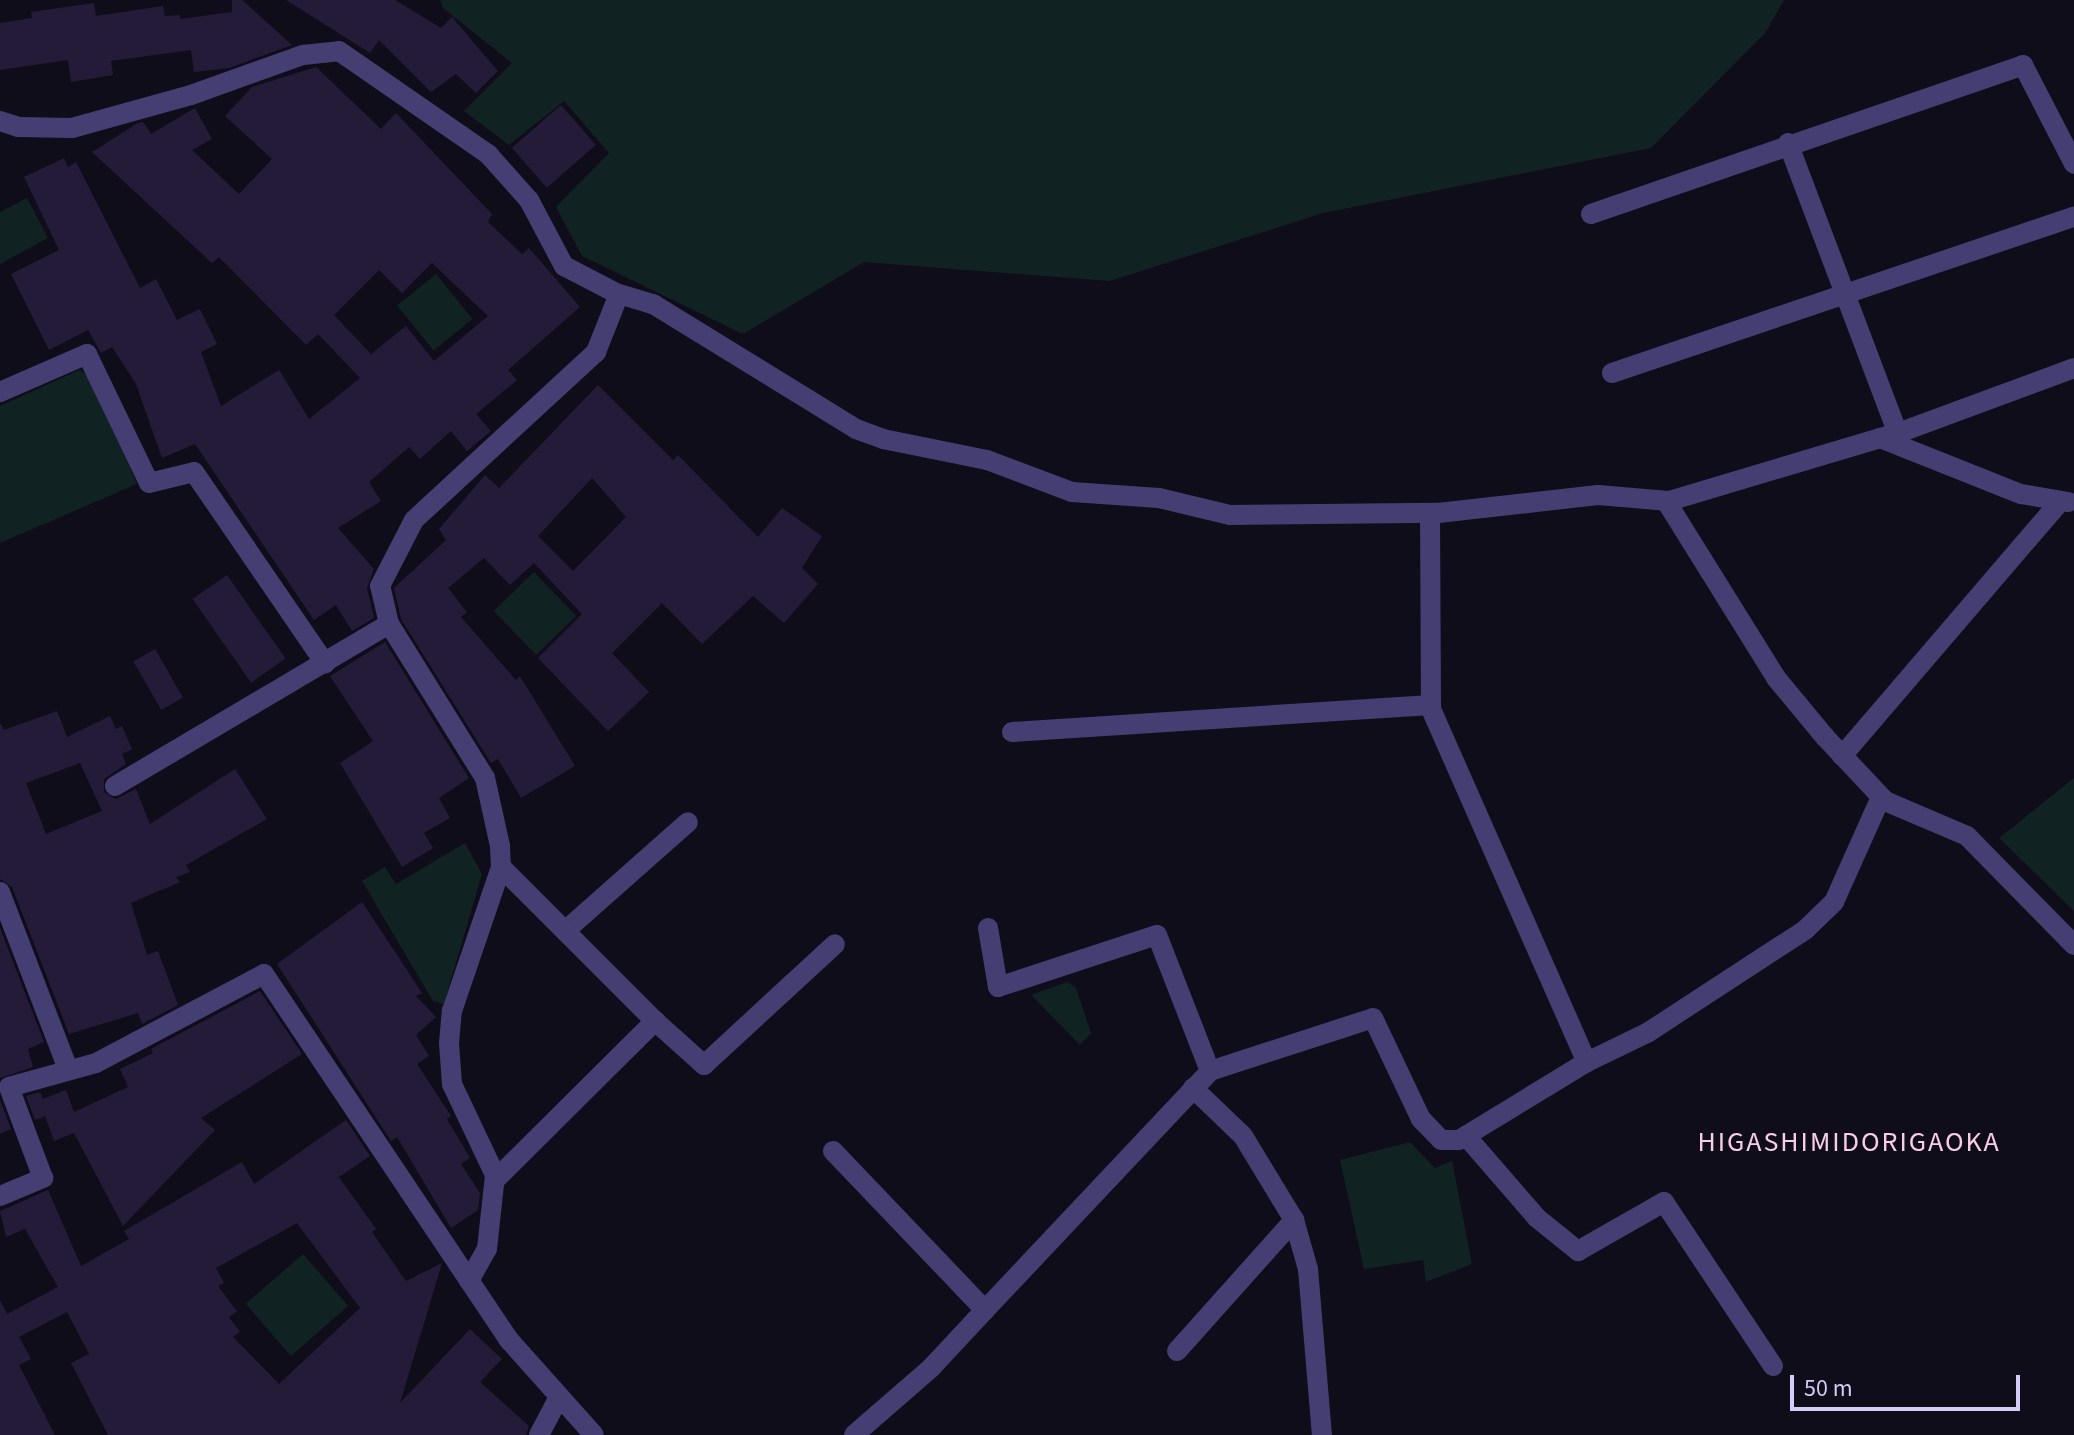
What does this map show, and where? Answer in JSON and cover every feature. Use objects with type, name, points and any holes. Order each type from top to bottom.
[{"type":"street","points":[[0,121],[18,127],[72,128],[191,95],[303,55],[339,51],[488,154],[529,200],[564,266],[619,294],[653,304],[856,429],[883,439],[987,460],[1072,492],[1159,498],[1230,515],[1273,519],[1430,513],[1598,495],[1666,501],[1889,435],[2074,368]]},
{"type":"street","points":[[1591,214],[1788,143],[2023,65],[2074,164]]},
{"type":"street","points":[[1788,143],[1844,294],[1889,435],[2021,494],[2067,502]]},
{"type":"street","points":[[1612,373],[2074,217]]},
{"type":"street","points":[[469,1281],[487,1249],[495,1180],[448,1066],[452,1011],[501,867],[496,818],[485,778],[389,624],[380,586],[414,520],[596,352],[619,294]]},
{"type":"street","points":[[0,392],[87,354],[149,483],[194,472],[325,663]]},
{"type":"street","points":[[1666,501],[1776,678],[1842,756],[1881,797],[1967,836],[2074,945]]},
{"type":"street","points":[[1842,756],[2067,502]]},
{"type":"street","points":[[1430,513],[1431,705],[1587,1062]]},
{"type":"street","points":[[115,786],[389,624]]},
{"type":"street","points":[[1012,732],[1431,705]]},
{"type":"street","points":[[854,1435],[931,1368],[1210,1071],[1373,1018],[1421,1119],[1441,1140],[1466,1136],[1587,1062],[1647,1033],[1805,930],[1834,902],[1881,797]]},
{"type":"street","points":[[565,931],[688,822]]},
{"type":"street","points":[[501,867],[655,1021],[704,1065],[835,944]]},
{"type":"street","points":[[0,892],[68,1069]]},
{"type":"street","points":[[988,928],[998,987],[1157,935],[1210,1071]]},
{"type":"street","points":[[0,1196],[43,1178],[9,1087],[107,1058],[264,974],[469,1281],[558,1399],[594,1435]]},
{"type":"street","points":[[495,1180],[655,1021]]},
{"type":"street","points":[[1193,1088],[1243,1136],[1294,1220],[1308,1269],[1322,1435]]},
{"type":"street","points":[[1466,1136],[1537,1218],[1578,1251],[1664,1202],[1773,1366]]},
{"type":"street","points":[[833,1151],[985,1310]]},
{"type":"street","points":[[1177,1351],[1294,1220]]},
{"type":"street","points":[[539,1435],[558,1399]]},
{"type":"shaded area","points":[[440,0],[1784,0],[1765,33],[1651,148],[1323,213],[1110,281],[864,262],[743,334],[582,256],[556,207],[609,153],[564,101],[509,145],[464,111],[512,63],[443,8]]},
{"type":"shaded area","points":[[27,198],[48,238],[0,264],[0,212]]},
{"type":"shaded area","points":[[436,274],[473,319],[434,351],[397,305]]},
{"type":"shaded area","points":[[79,370],[89,376],[137,484],[0,543],[0,406]]},
{"type":"shaded area","points":[[534,572],[576,616],[536,655],[494,611]]},
{"type":"shaded area","points":[[2074,778],[2074,911],[1999,838]]},
{"type":"shaded area","points":[[465,843],[482,874],[444,1004],[433,1001],[362,881],[385,867],[396,884]]},
{"type":"shaded area","points":[[1067,982],[1076,988],[1091,1033],[1080,1045],[1031,995]]},
{"type":"shaded area","points":[[1410,1142],[1435,1168],[1452,1161],[1472,1264],[1426,1282],[1423,1260],[1364,1269],[1340,1160]]},
{"type":"shaded area","points":[[303,1254],[348,1306],[291,1356],[246,1304]]},
{"type":"building","points":[[232,0],[242,0],[292,45],[229,68],[194,72],[191,50],[111,61],[113,75],[71,82],[68,60],[0,70],[0,23],[32,18],[31,12],[94,3],[96,16],[163,6],[165,16],[180,15],[180,19],[232,12]]},
{"type":"building","points":[[286,0],[395,0],[441,28],[452,17],[498,71],[476,93],[456,74],[431,92],[379,40],[370,53]]},
{"type":"building","points":[[316,67],[381,129],[396,113],[492,214],[488,222],[522,254],[529,248],[580,307],[508,370],[517,380],[476,414],[491,431],[467,451],[451,431],[420,459],[409,447],[369,482],[381,501],[338,528],[374,569],[367,588],[374,618],[352,631],[336,605],[314,620],[195,444],[162,458],[136,384],[112,347],[101,353],[88,330],[49,350],[11,274],[59,250],[24,177],[64,158],[68,167],[76,162],[140,288],[156,279],[177,320],[200,309],[217,344],[201,352],[221,406],[279,370],[309,419],[360,378],[318,334],[306,345],[219,257],[212,263],[92,152],[138,123],[143,122],[151,134],[195,108],[212,139],[192,150],[239,194],[272,159],[225,116],[252,87]],"holes":[[[432,263],[488,316],[434,361],[406,326],[371,354],[334,315],[379,270],[402,293]]]},
{"type":"building","points":[[561,105],[596,145],[547,188],[512,148]]},
{"type":"building","points":[[598,385],[673,460],[678,455],[758,537],[782,508],[822,536],[802,568],[818,584],[784,623],[753,596],[702,644],[662,603],[612,653],[649,692],[608,731],[538,658],[582,614],[534,563],[510,585],[484,558],[448,588],[467,612],[461,617],[516,680],[520,676],[575,766],[521,798],[498,759],[491,763],[401,619],[394,588],[446,540],[439,529],[485,475],[499,488]],"holes":[[[592,478],[626,517],[573,571],[538,536]]]},
{"type":"building","points":[[227,575],[286,659],[251,683],[193,599]]},
{"type":"building","points":[[385,642],[469,778],[439,798],[450,818],[424,833],[433,848],[402,867],[340,763],[373,741],[330,676]]},
{"type":"building","points":[[155,649],[183,697],[161,710],[133,662]]},
{"type":"building","points":[[57,711],[67,737],[110,716],[116,729],[122,726],[132,749],[122,754],[126,764],[104,779],[104,792],[116,799],[136,789],[150,824],[235,769],[267,819],[186,865],[190,872],[176,877],[180,882],[131,903],[147,955],[158,951],[178,1005],[142,1024],[138,1013],[69,1034],[12,887],[0,879],[0,723],[4,730]],"holes":[[[80,763],[102,811],[46,834],[26,783]]]},
{"type":"building","points":[[362,902],[422,993],[416,996],[436,1017],[416,1035],[429,1056],[417,1064],[451,1116],[447,1119],[470,1158],[461,1164],[480,1193],[478,1210],[451,1228],[397,1137],[391,1141],[277,964]]},
{"type":"building","points":[[0,928],[44,1042],[28,1049],[33,1067],[0,1078]]},
{"type":"building","points":[[260,991],[302,1054],[201,1118],[215,1130],[123,1226],[74,1133],[54,1141],[45,1116],[35,1120],[26,1096],[40,1092],[43,1099],[66,1090],[74,1112],[128,1087],[120,1069]]},
{"type":"building","points":[[0,1100],[11,1129],[0,1134]]},
{"type":"building","points":[[346,1120],[370,1156],[339,1177],[376,1229],[372,1232],[406,1281],[442,1263],[400,1403],[470,1329],[502,1359],[480,1382],[529,1426],[526,1435],[108,1435],[71,1363],[89,1354],[67,1312],[19,1337],[31,1359],[19,1365],[55,1435],[0,1435],[0,1300],[7,1314],[58,1287],[25,1229],[6,1237],[0,1211],[48,1190],[81,1266],[129,1239],[124,1231],[242,1162],[254,1184]],"holes":[[[297,1223],[360,1308],[279,1384],[233,1337],[240,1332],[229,1317],[237,1311],[218,1286],[224,1283],[216,1268]]]},
{"type":"district","name":"HIGASHIMIDORIGAOKA","points":[[1849,1142]]}]
